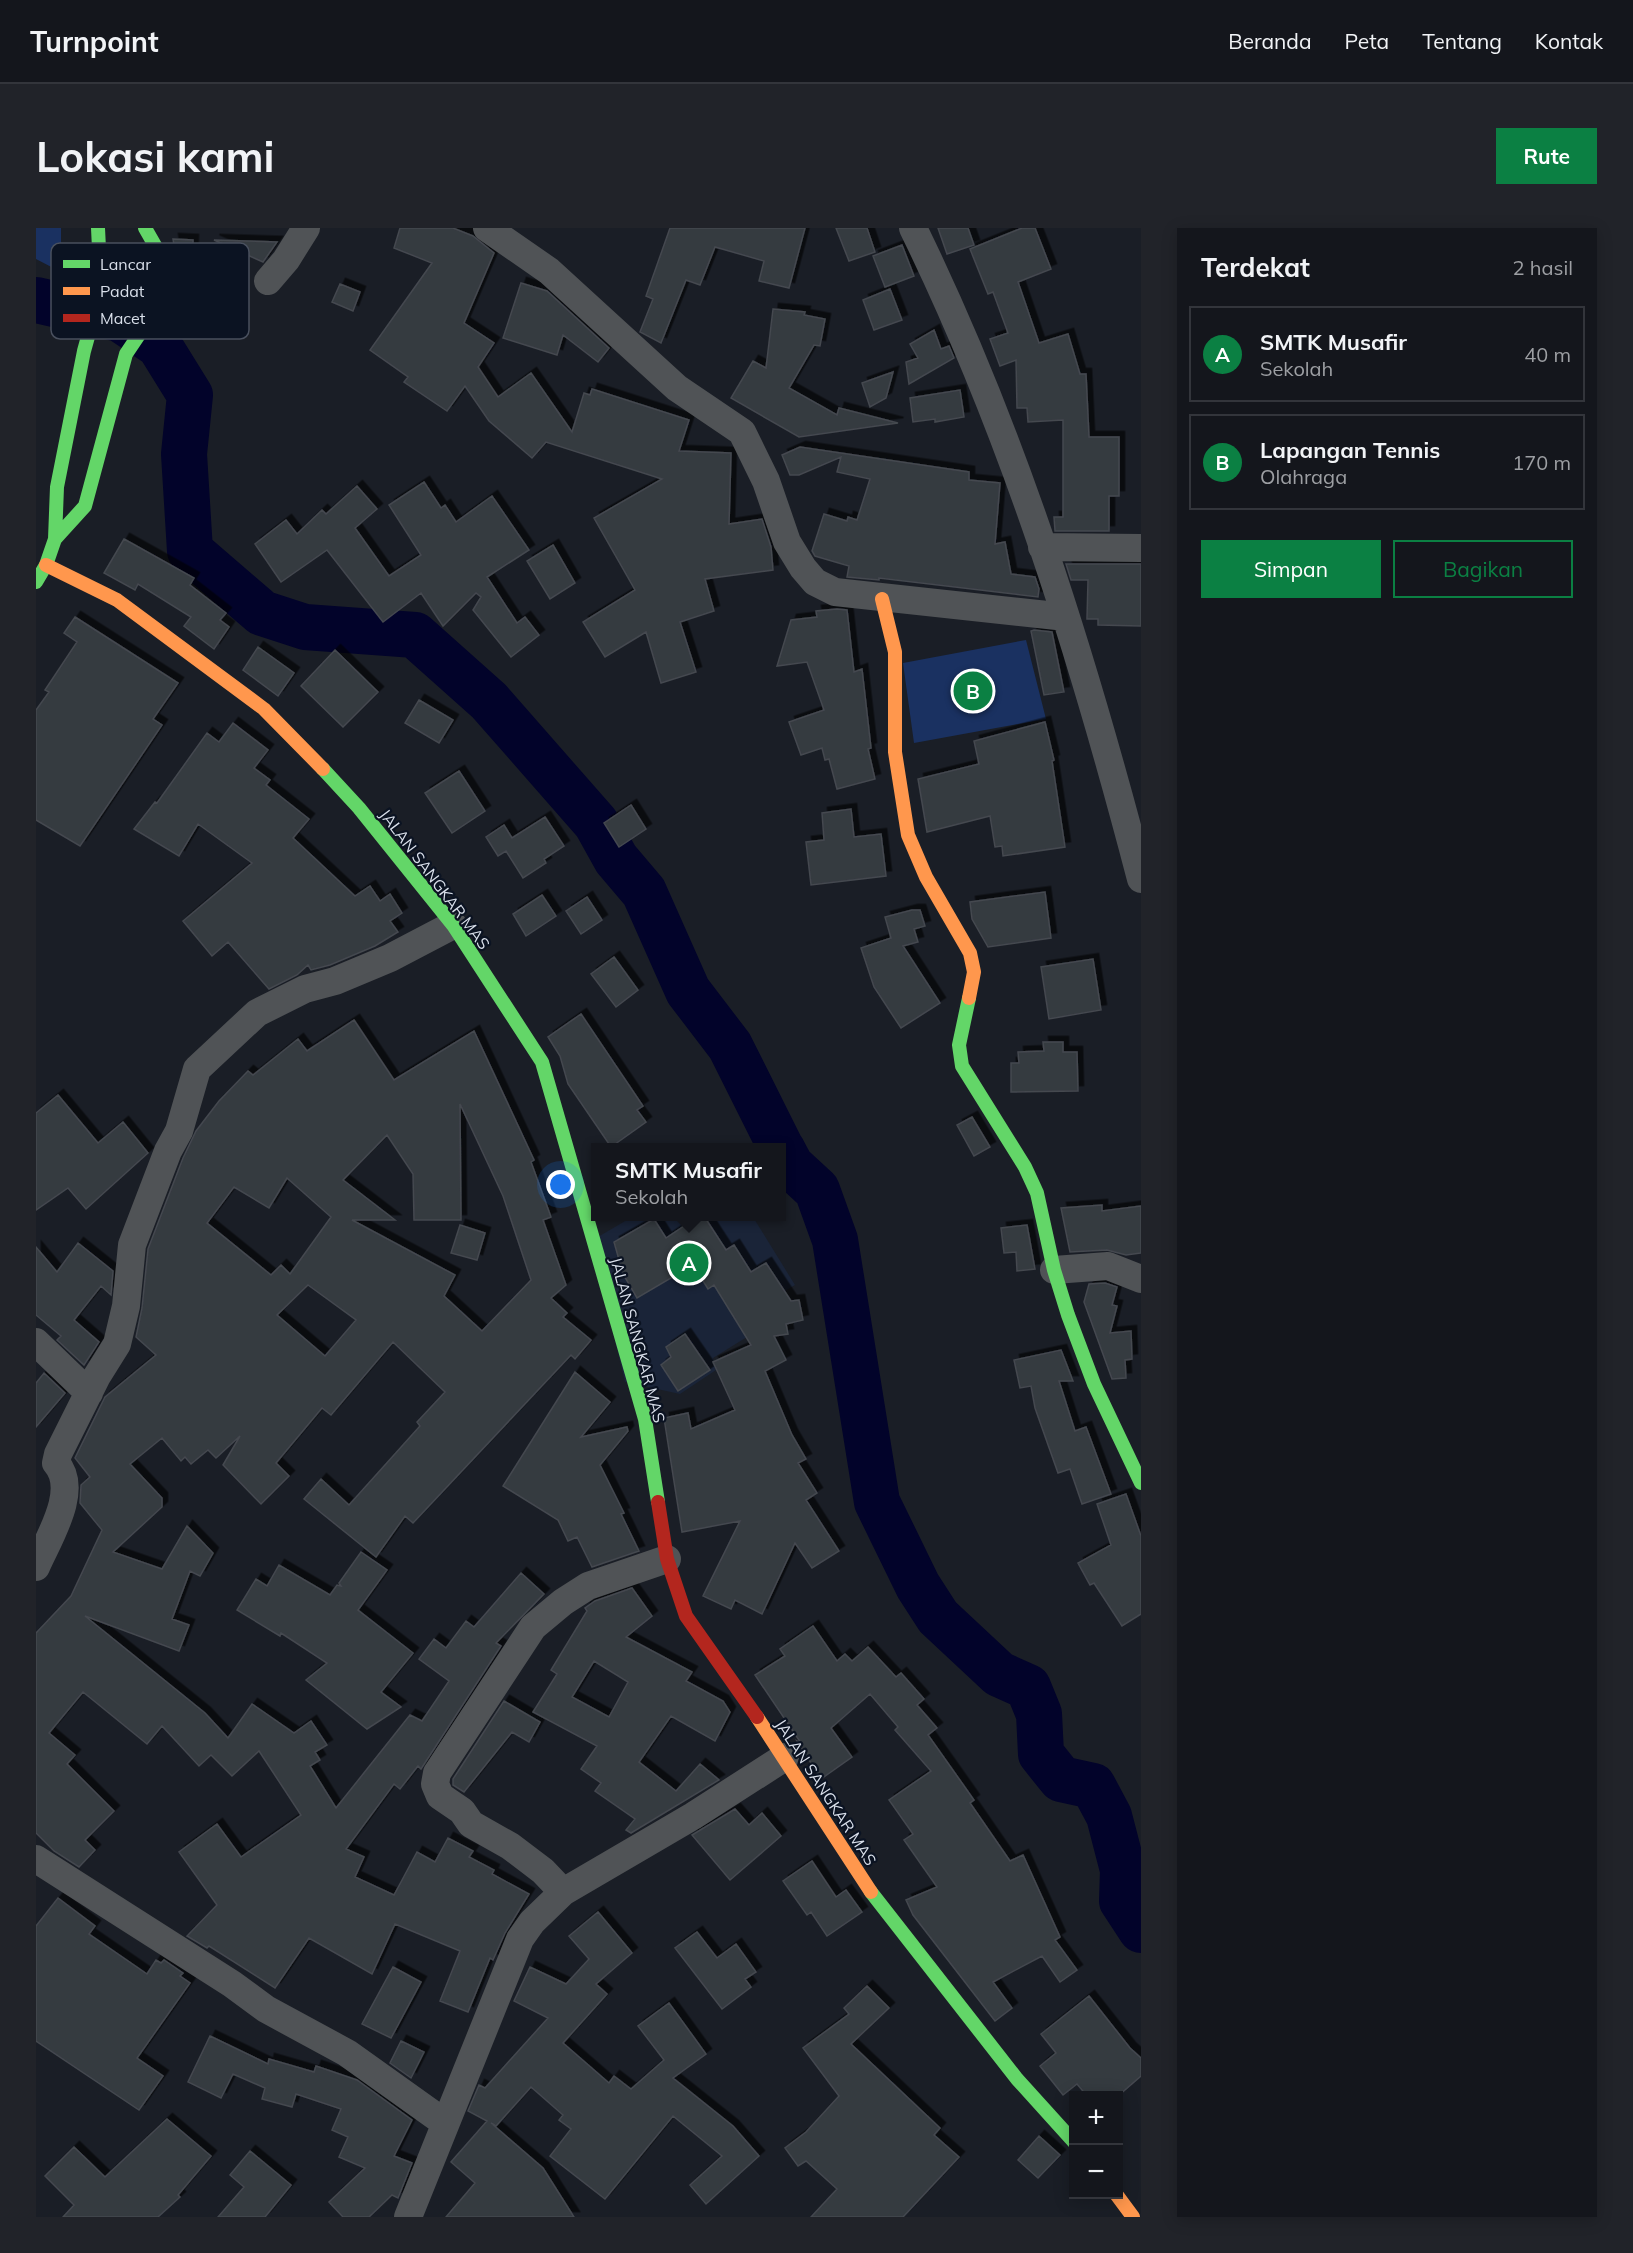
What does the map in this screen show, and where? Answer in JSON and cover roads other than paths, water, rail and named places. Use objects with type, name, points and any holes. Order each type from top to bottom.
[{"type":"main road","points":[[98,228],[99,243]]},
{"type":"main road","points":[[146,228],[154,243]]},
{"type":"main road","points":[[36,582],[46,565],[55,539],[57,487],[87,339]]},
{"type":"main road","points":[[55,539],[85,506],[126,354],[136,339]]},
{"type":"main road","name":"JALAN SANGKAR MAS","points":[[46,565],[117,600],[264,709],[296,738],[359,808],[453,925],[542,1062],[645,1419],[667,1559],[686,1616],[785,1757],[866,1886],[1017,2079],[1069,2136]]},
{"type":"main road","points":[[882,598],[895,652],[895,752],[908,835],[926,877],[970,953],[974,972],[959,1055],[962,1066],[1025,1167],[1037,1193],[1046,1221],[1054,1270],[1094,1384],[1141,1483]]},
{"type":"main road","points":[[1120,2199],[1133,2217]]},
{"type":"street","points":[[268,281],[286,260],[306,228]]},
{"type":"street","points":[[487,228],[549,271],[677,388],[742,432],[766,481],[787,542],[803,568],[815,582],[835,592],[1065,617]]},
{"type":"street","points":[[913,228],[980,375],[1042,547],[1065,617],[1141,879]]},
{"type":"street","points":[[1042,547],[1141,548]]},
{"type":"street","points":[[36,1567],[62,1505],[65,1490],[64,1471],[56,1463],[58,1454],[117,1344],[126,1306],[132,1245],[168,1151],[179,1131],[197,1069],[257,1013],[304,989],[334,981],[390,958],[453,925]]},
{"type":"street","points":[[1054,1270],[1108,1266],[1141,1279]]},
{"type":"street","points":[[36,1342],[89,1393]]},
{"type":"street","points":[[563,1892],[543,1871],[510,1846],[471,1824],[462,1812],[440,1796],[435,1784],[437,1773],[533,1627],[563,1602],[588,1586],[667,1559]]},
{"type":"street","points":[[408,2217],[520,1939],[532,1922],[563,1892],[693,1816],[785,1757]]},
{"type":"street","points":[[36,1859],[232,1984],[266,2010],[347,2052],[445,2123]]},
{"type":"waterway","points":[[36,300],[51,303]]},
{"type":"waterway","points":[[150,339],[159,345],[190,395],[184,454],[190,551],[262,613],[305,627],[415,635],[489,701],[596,823],[616,859],[644,892],[688,991],[730,1046],[778,1143]]},
{"type":"waterway","points":[[786,1157],[791,1166],[817,1190],[835,1240],[877,1502],[918,1586],[938,1617],[999,1674],[1028,1687],[1039,1714],[1041,1754],[1061,1779],[1093,1786],[1109,1816],[1123,1870],[1122,1901],[1141,1930]]},
{"type":"place","name":"Lapangan Tennis","points":[[973,691]]},
{"type":"place","name":"SMTK Musafir","points":[[689,1263]]}]
